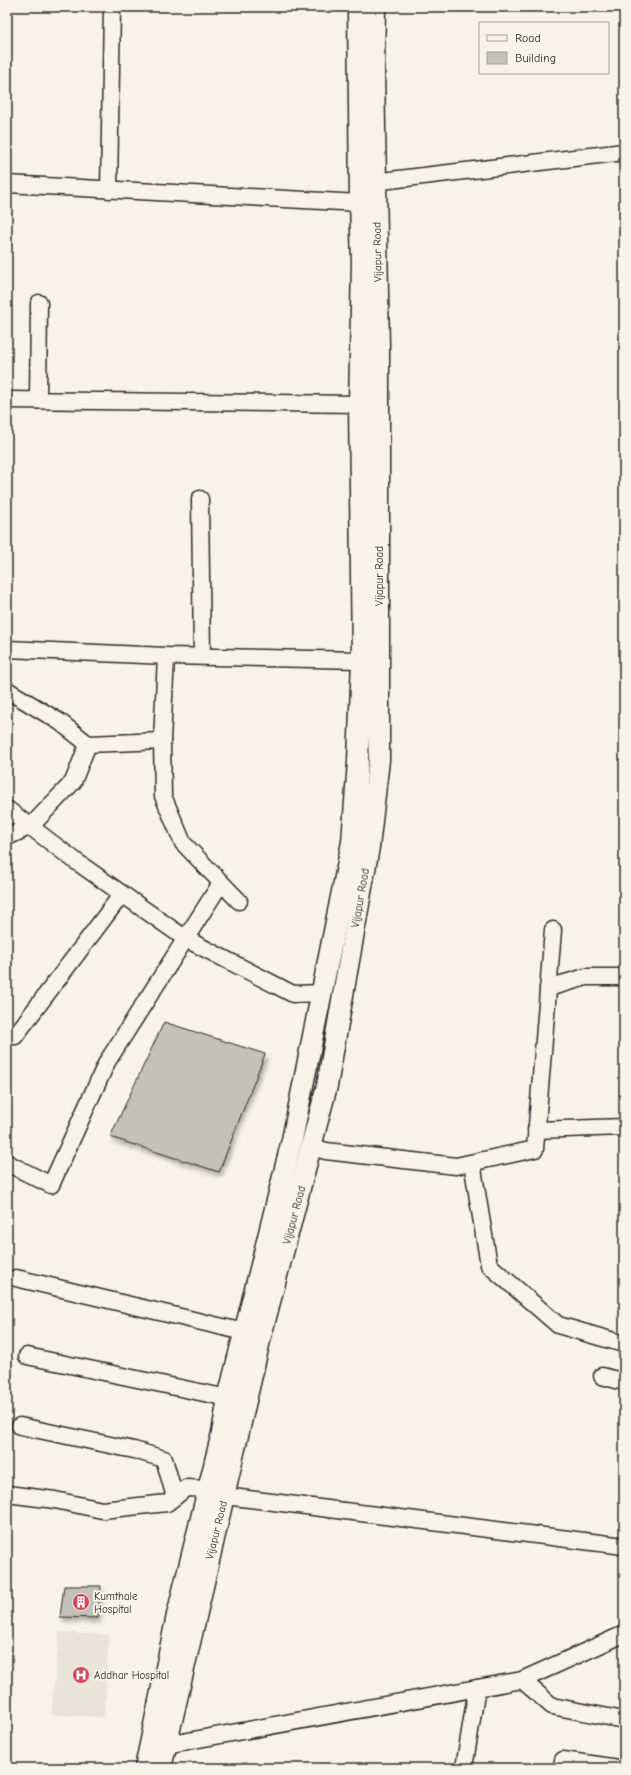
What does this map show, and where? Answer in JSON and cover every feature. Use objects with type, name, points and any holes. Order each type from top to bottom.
[{"type":"main road","name":"Vijapur Road","points":[[161,1768],[159,1744],[177,1615],[216,1492],[261,1336],[327,1086],[367,854],[379,760],[379,348],[365,189],[358,7]]},
{"type":"main road","name":"Vijapur Road","points":[[216,1492],[222,1433],[228,1398],[292,1140],[352,842],[358,761],[362,660],[359,404],[362,262],[365,189],[374,71],[375,7]]},
{"type":"main road","name":"Vijapur Road","points":[[145,1768],[159,1744]]},
{"type":"street","points":[[109,190],[112,7]]},
{"type":"street","points":[[7,184],[109,190],[365,189],[624,152]]},
{"type":"street","points":[[38,400],[39,304]]},
{"type":"street","points":[[7,400],[359,404]]},
{"type":"street","points":[[200,499],[202,656]]},
{"type":"street","points":[[7,649],[166,656],[362,660]]},
{"type":"street","points":[[166,656],[162,740],[162,796],[183,843],[239,901]]},
{"type":"street","points":[[7,690],[60,722],[88,744],[162,740]]},
{"type":"street","points":[[7,837],[31,826],[72,782],[88,744]]},
{"type":"street","points":[[7,809],[77,862],[186,939],[293,994],[322,993]]},
{"type":"street","points":[[7,1163],[51,1185],[107,1062],[222,883]]},
{"type":"street","points":[[7,1035],[15,1036],[122,894]]},
{"type":"street","points":[[312,1147],[456,1166],[536,1149],[536,1130],[553,930]]},
{"type":"street","points":[[548,988],[586,977],[624,977]]},
{"type":"street","points":[[536,1130],[624,1127]]},
{"type":"street","points":[[472,1163],[489,1265],[558,1325],[624,1344]]},
{"type":"street","points":[[16,1278],[244,1332]]},
{"type":"street","points":[[27,1356],[228,1398]]},
{"type":"street","points":[[602,1376],[624,1382]]},
{"type":"street","points":[[20,1426],[134,1450],[164,1459],[175,1497]]},
{"type":"street","points":[[7,1494],[55,1500],[102,1510],[167,1503],[186,1488],[624,1546]]},
{"type":"street","points":[[159,1744],[522,1680],[624,1634]]},
{"type":"street","points":[[522,1680],[552,1706],[624,1720]]},
{"type":"street","points":[[464,1768],[477,1688]]},
{"type":"street","points":[[562,1768],[563,1760],[618,1768]]},
{"type":"shaded area","name":"Addhar Hospital","points":[[59,1632],[109,1635],[104,1717],[51,1715]]},
{"type":"building","points":[[164,1022],[265,1054],[219,1172],[110,1137]]},
{"type":"building","name":"Kumthale Hospital","points":[[64,1586],[101,1586],[98,1618],[60,1617]]},
{"type":"place","name":"Kumthale Hospital","points":[[81,1602]]},
{"type":"place","name":"Addhar Hospital","points":[[81,1675]]}]
